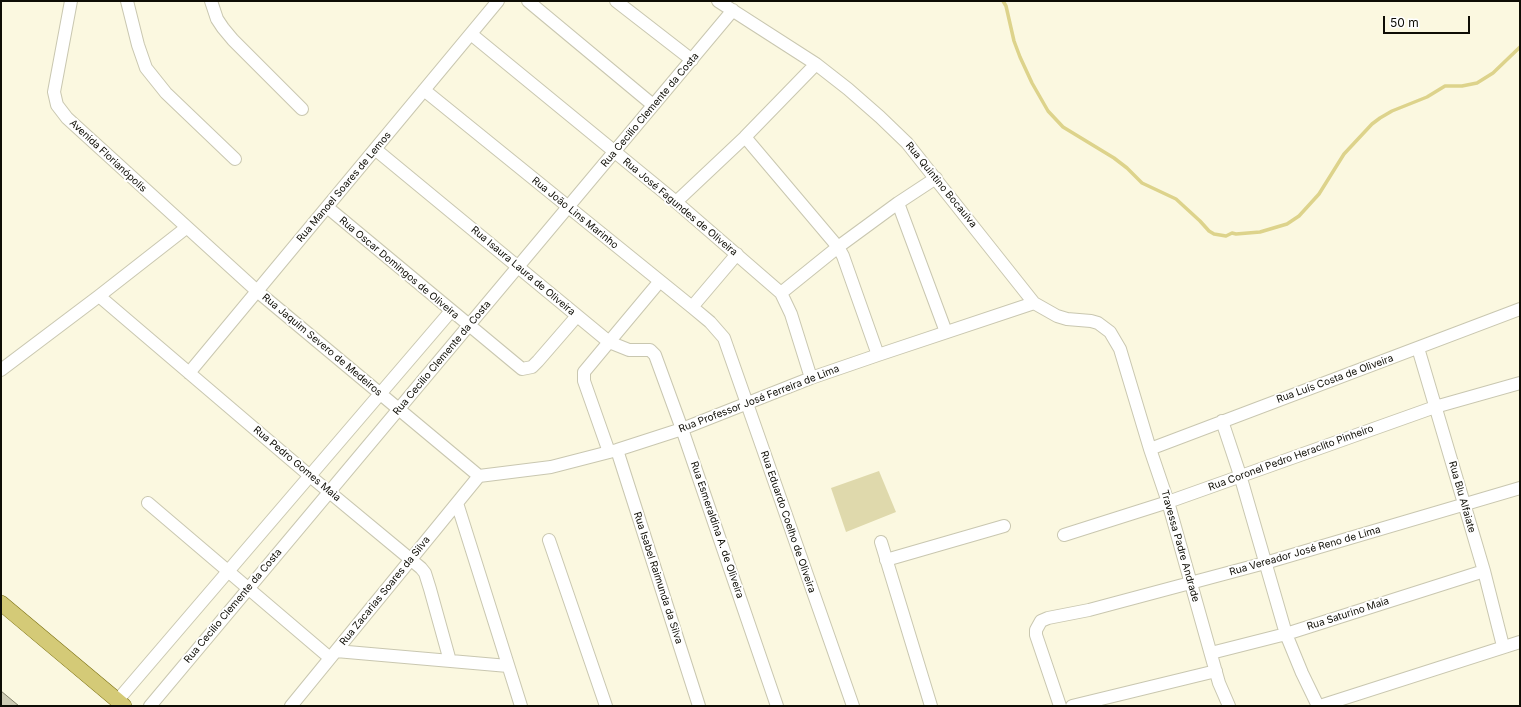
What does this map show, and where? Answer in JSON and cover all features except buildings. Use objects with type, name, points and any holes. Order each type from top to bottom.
[{"type":"main road","points":[[1,603],[120,703]]},
{"type":"street","name":"Avenida Florianópolis","points":[[71,1],[54,92],[58,105],[76,128],[186,228]]},
{"type":"street","points":[[127,1],[138,45],[146,68],[166,93],[235,159]]},
{"type":"street","points":[[210,1],[217,19],[233,40],[302,109]]},
{"type":"street","name":"Rua Manoel Soares de Lemos","points":[[189,373],[498,1]]},
{"type":"street","points":[[528,1],[653,105]]},
{"type":"street","points":[[616,1],[692,60]]},
{"type":"street","name":"Rua Quintino Bocauiva","points":[[718,1],[816,64],[880,116],[907,143],[936,178],[1034,303],[1057,316],[1067,319],[1091,321],[1104,327],[1110,332],[1116,341],[1131,386]]},
{"type":"street","name":"Rua Cecilio Clemente da Costa","points":[[150,706],[733,10]]},
{"type":"street","name":"Rua José Fagundes de Oliveira","points":[[471,34],[676,202],[781,293],[791,314],[811,378]]},
{"type":"street","points":[[676,202],[745,137],[816,64]]},
{"type":"street","name":"Rua João Lins Marinho","points":[[424,90],[692,307],[710,322],[724,338]]},
{"type":"street","points":[[745,137],[838,247],[843,256],[878,355]]},
{"type":"street","name":"Rua Isaura Laura de Oliveira","points":[[376,149],[609,342],[629,350],[650,350],[655,355]]},
{"type":"street","points":[[781,293],[838,247],[898,203],[936,178]]},
{"type":"street","points":[[898,203],[946,332]]},
{"type":"street","name":"Rua Oscar Domingos de Oliveira","points":[[328,207],[468,326],[516,366],[522,369],[532,367],[576,316]]},
{"type":"street","name":"Rua Jaquim Severo de Medeiros","points":[[186,228],[257,291],[478,476]]},
{"type":"street","points":[[1,370],[186,228]]},
{"type":"street","points":[[692,307],[737,254]]},
{"type":"street","points":[[609,342],[660,281]]},
{"type":"street","name":"Rua Pedro Gomes Maia","points":[[99,296],[310,476],[411,558],[421,568],[428,581],[450,661]]},
{"type":"street","name":"Rua Professor José Ferreira de Lima","points":[[478,476],[551,467],[613,451],[682,429],[811,378],[1034,303]]},
{"type":"street","name":"Rua Luís Costa de Oliveira","points":[[1150,449],[1520,309]]},
{"type":"street","points":[[120,703],[228,571],[451,311]]},
{"type":"street","name":"Rua Eduardo Coelho de Oliveira","points":[[724,338],[853,706]]},
{"type":"street","name":"Rua Isabel Raimunda da Silva","points":[[609,342],[584,372],[584,381],[613,451],[699,706]]},
{"type":"street","name":"Rua Blu Alfaiate","points":[[1418,348],[1484,571],[1504,646]]},
{"type":"street","name":"Rua Esmeraldina A. de Oliveira","points":[[655,355],[682,429],[777,706]]},
{"type":"street","name":"Rua Coronel Pedro Heraclito Pinheiro","points":[[1064,535],[1168,502],[1240,475],[1435,407],[1520,383]]},
{"type":"street","name":"Travessa Padre Andrade","points":[[1131,386],[1168,502],[1211,654],[1229,706]]},
{"type":"street","points":[[1222,421],[1240,475],[1286,634],[1302,673],[1319,706],[1520,642]]},
{"type":"street","name":"Rua Zacarias Soares da Silva","points":[[291,706],[478,476]]},
{"type":"street","name":"Rua Vereador José Reno de Lima","points":[[1060,706],[1036,630],[1041,621],[1048,618],[1089,610],[1265,563],[1520,488]]},
{"type":"street","points":[[148,503],[248,588],[333,654],[508,666]]},
{"type":"street","points":[[457,503],[521,706]]},
{"type":"street","points":[[886,560],[1004,526]]},
{"type":"street","points":[[549,540],[606,706]]},
{"type":"street","points":[[881,542],[931,706]]},
{"type":"street","name":"Rua Saturino Maia","points":[[1211,654],[1286,634],[1484,571]]},
{"type":"street","points":[[1072,706],[1216,670]]},
{"type":"shaded area","points":[[879,471],[896,512],[846,532],[831,488]]},
{"type":"waterway","points":[[1003,1],[1006,6],[1014,41],[1032,83],[1048,111],[1063,127],[1114,158],[1142,183],[1176,199],[1209,231],[1214,234],[1226,236],[1232,233],[1260,232],[1287,224],[1299,216],[1319,194],[1344,154],[1372,124],[1392,111],[1427,97],[1445,86],[1462,86],[1477,83],[1493,73],[1520,47]]}]
